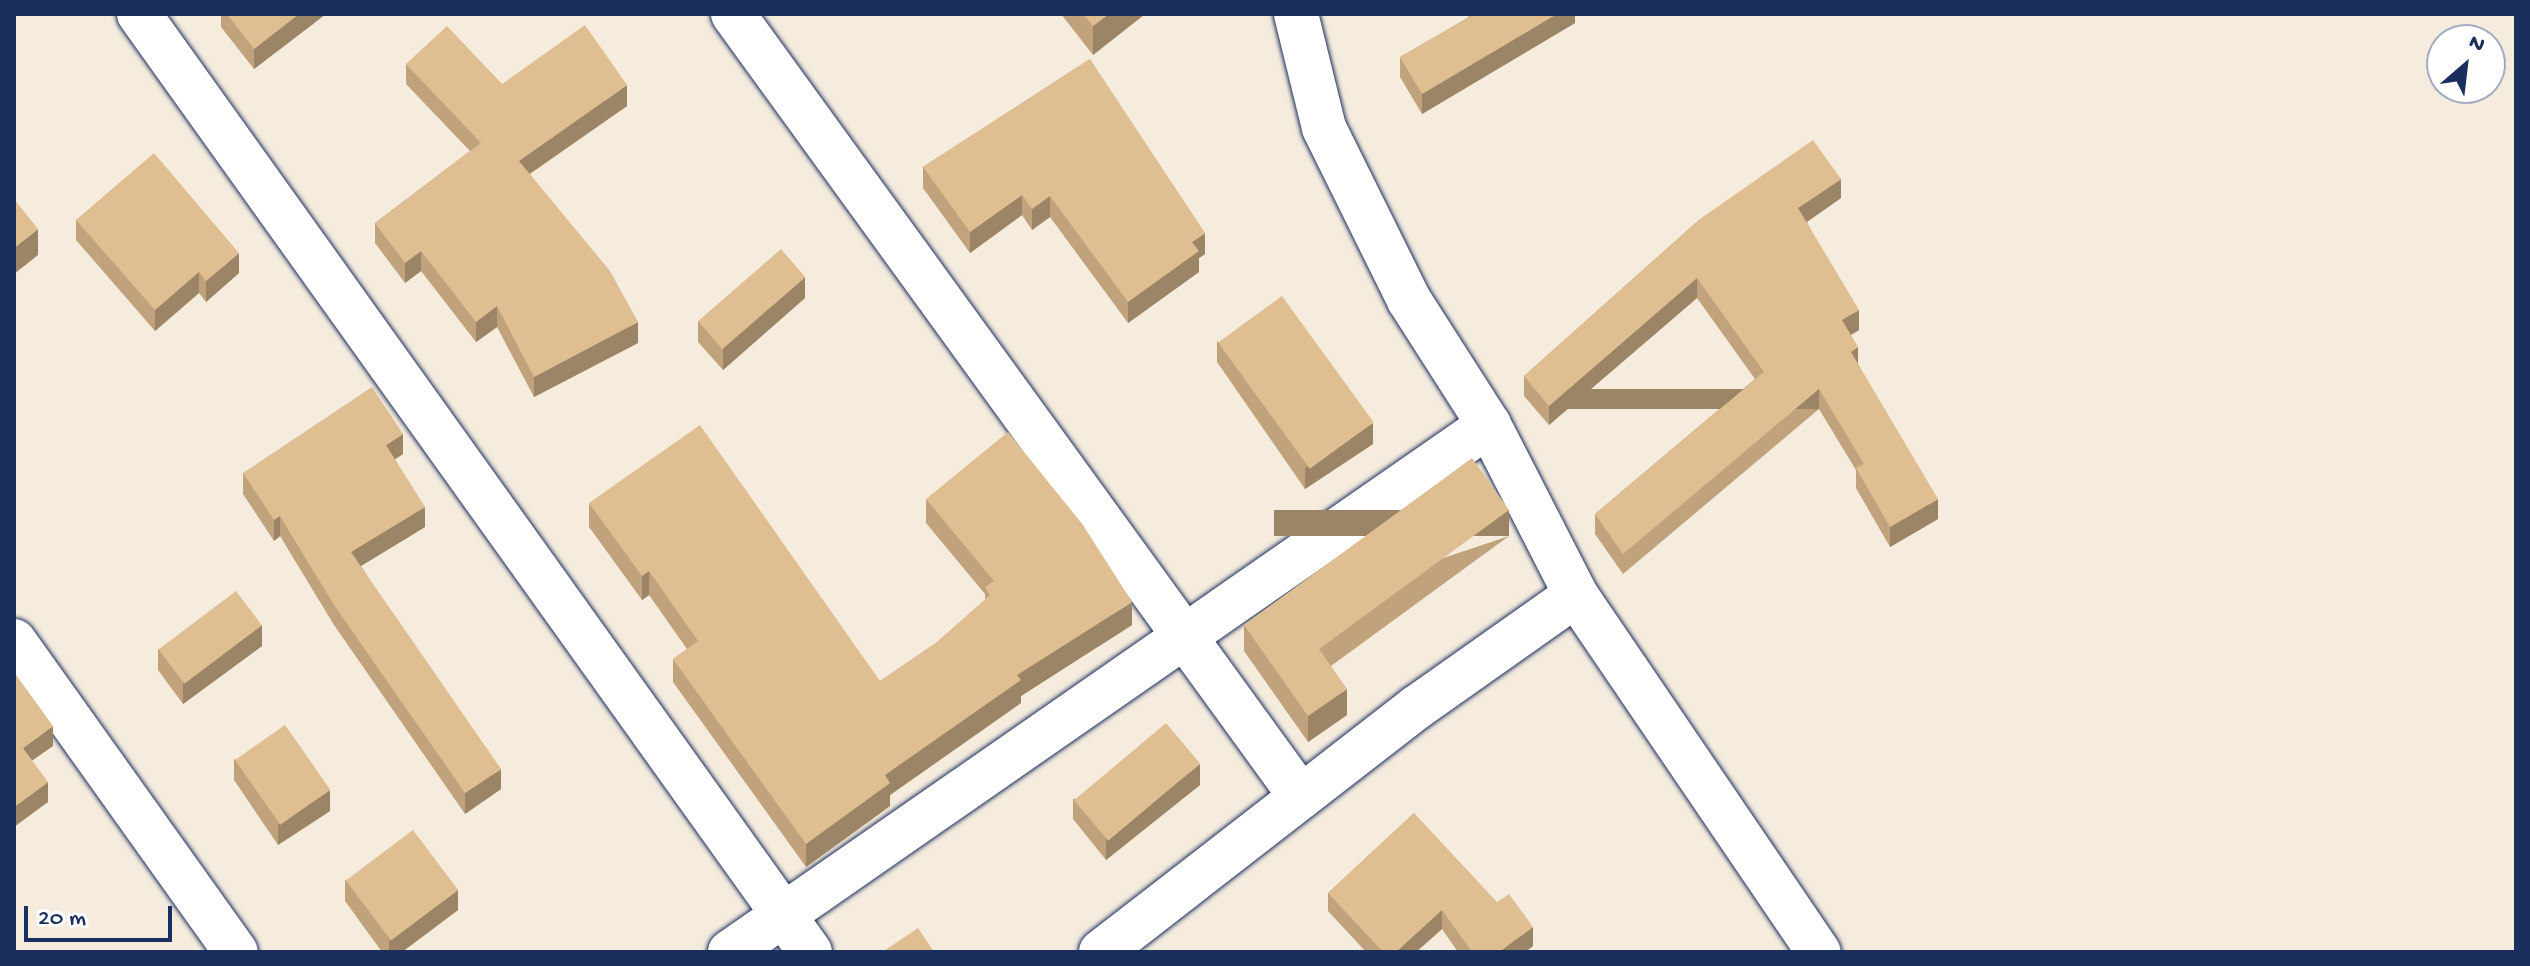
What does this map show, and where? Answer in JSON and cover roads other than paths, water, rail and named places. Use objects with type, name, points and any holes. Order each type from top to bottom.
[{"type":"street","points":[[139,14],[785,911],[810,952]]},
{"type":"street","points":[[733,14],[1301,797]]},
{"type":"street","points":[[1296,14],[1324,128],[1409,300],[1489,425],[1576,595],[1819,952]]},
{"type":"street","points":[[730,952],[1182,634],[1489,425]]},
{"type":"street","points":[[1101,952],[1417,707],[1576,595]]},
{"type":"street","points":[[14,641],[236,952]]}]
